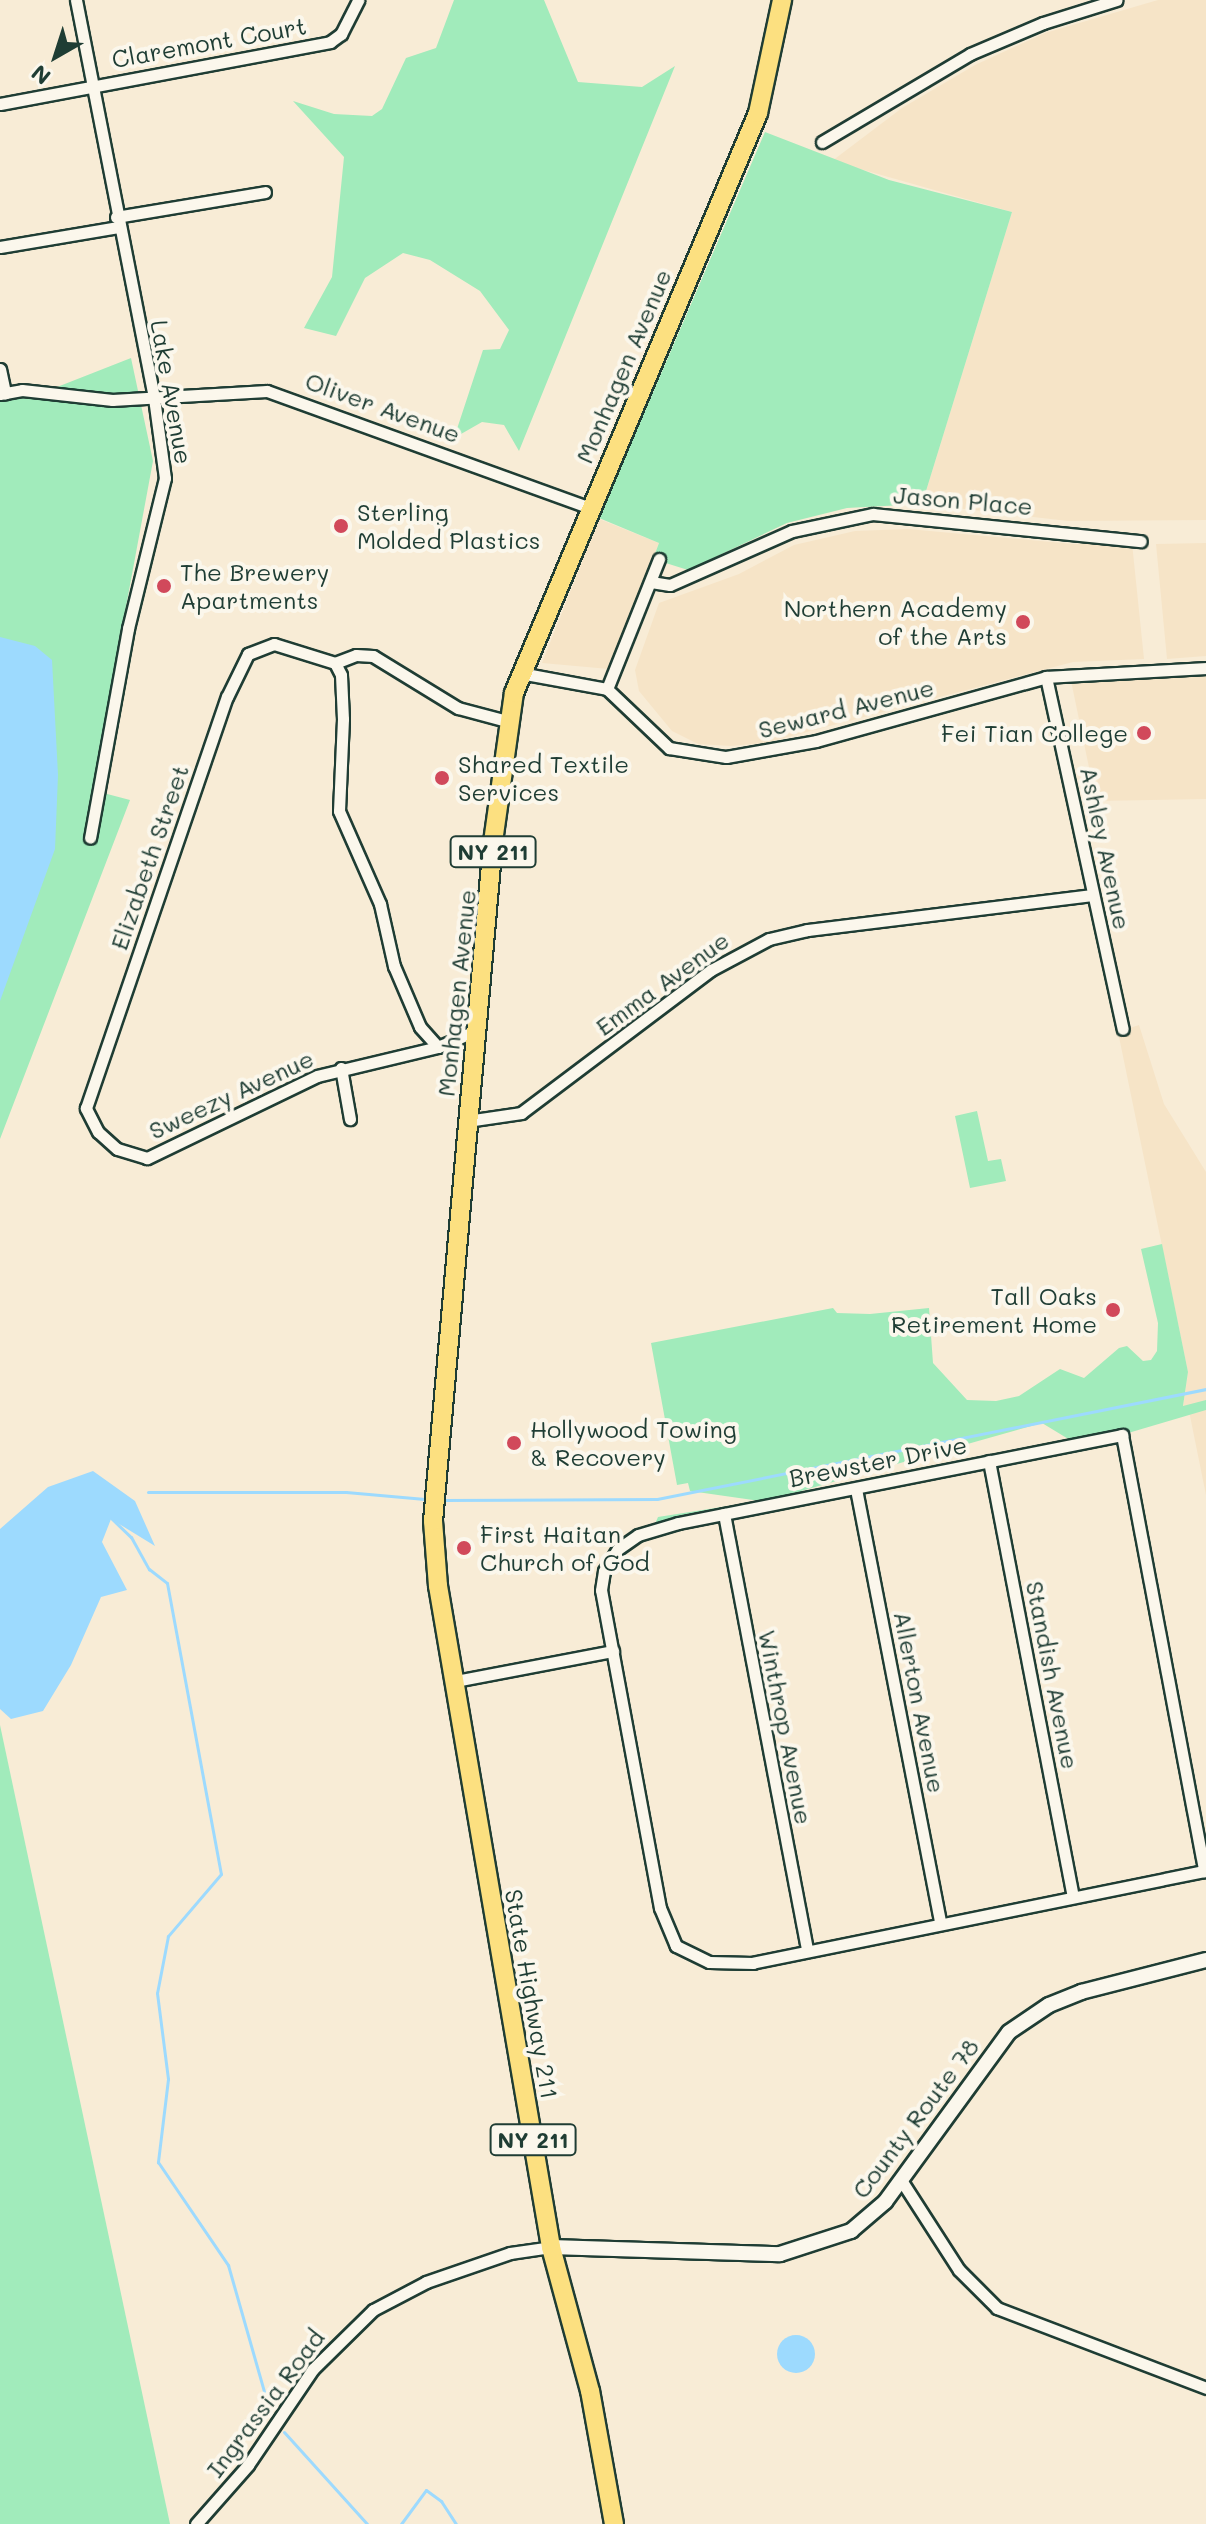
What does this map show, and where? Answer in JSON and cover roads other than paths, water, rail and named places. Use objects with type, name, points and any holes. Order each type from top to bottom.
[{"type":"main road","name":"Monhagen Avenue","points":[[467,1752],[438,1586],[433,1521],[475,1031],[507,721],[520,673],[588,507],[758,113],[782,0]]},
{"type":"main road","name":"State Highway 211","points":[[467,1752],[551,2247],[590,2391],[614,2524]]},
{"type":"street","name":"Lake Avenue","points":[[76,0],[117,222],[154,398],[165,478],[128,629],[90,838]]},
{"type":"street","name":"Claremont Court","points":[[0,104],[330,42],[341,34],[358,0]]},
{"type":"street","points":[[822,142],[970,54],[1117,0]]},
{"type":"street","points":[[0,247],[265,192]]},
{"type":"street","points":[[0,369],[3,394]]},
{"type":"street","name":"Oliver Avenue","points":[[3,394],[154,398],[240,390],[293,397],[588,507]]},
{"type":"street","name":"Jason Place","points":[[651,582],[670,585],[792,531],[873,514],[1141,541]]},
{"type":"street","points":[[520,673],[607,689],[659,559]]},
{"type":"street","name":"Elizabeth Street","points":[[88,1094],[227,697],[248,654],[264,644],[305,650],[335,663]]},
{"type":"street","points":[[438,1047],[420,1027],[394,966],[380,904],[339,811],[343,719],[341,675],[335,663],[356,655],[373,656],[458,708],[507,721]]},
{"type":"street","name":"Seward Avenue","points":[[607,689],[669,748],[726,757],[816,741],[1046,677],[1206,668]]},
{"type":"street","name":"Ashley Avenue","points":[[1046,677],[1091,895],[1123,1029]]},
{"type":"street","name":"Emma Avenue","points":[[467,1121],[521,1113],[711,970],[769,939],[807,930],[1091,895]]},
{"type":"street","name":"Sweezy Avenue","points":[[88,1094],[86,1108],[98,1132],[117,1149],[147,1158],[341,1068],[438,1047],[475,1031]]},
{"type":"street","points":[[341,1068],[350,1119]]},
{"type":"street","name":"Brewster Drive","points":[[1122,1435],[1204,1871],[1136,1889],[1073,1896],[807,1948],[753,1963],[724,1963],[690,1956],[676,1946],[660,1908],[601,1590],[604,1571],[618,1549],[652,1529],[989,1461],[1122,1435]]},
{"type":"street","name":"Standish Avenue","points":[[989,1461],[1073,1896]]},
{"type":"street","name":"Allerton Avenue","points":[[856,1489],[940,1923]]},
{"type":"street","name":"Winthrop Avenue","points":[[724,1514],[807,1948]]},
{"type":"street","points":[[455,1681],[613,1651]]},
{"type":"street","name":"County Route 78","points":[[551,2247],[780,2254],[851,2231],[872,2215],[901,2180],[1009,2032],[1049,2005],[1081,1992],[1206,1960]]},
{"type":"street","points":[[901,2180],[959,2270],[997,2308],[1206,2388]]},
{"type":"street","name":"Ingrassia Road","points":[[196,2524],[248,2465],[313,2369],[373,2310],[426,2282],[510,2253],[551,2247]]},
{"type":"water","points":[[0,637],[35,646],[52,660],[58,775],[55,849],[0,1001]]},
{"type":"water","points":[[93,1471],[135,1501],[155,1546],[111,1519],[102,1542],[127,1590],[101,1597],[71,1665],[43,1711],[11,1719],[0,1709],[0,1529],[48,1487]]},
{"type":"water","points":[[796,2335],[809,2341],[815,2354],[809,2367],[796,2373],[783,2367],[777,2354],[783,2341]]},
{"type":"waterway","points":[[443,1500],[657,1499],[1206,1389]]},
{"type":"waterway","points":[[148,1492],[346,1492],[425,1499]]},
{"type":"waterway","points":[[111,1518],[131,1537],[149,1569],[167,1583],[221,1874],[168,1936],[157,1993],[168,2079],[158,2162],[228,2265],[270,2412]]},
{"type":"waterway","points":[[284,2432],[367,2524]]},
{"type":"waterway","points":[[401,2524],[426,2490],[441,2501],[456,2524]]},
{"type":"place","name":"Sterling Molded Plastics","points":[[341,526]]},
{"type":"place","name":"The Brewery Apartments","points":[[164,586]]},
{"type":"place","name":"Northern Academy of the Arts","points":[[1023,622]]},
{"type":"place","name":"Fei Tian College","points":[[1144,733]]},
{"type":"place","name":"Shared Textile Services","points":[[442,778]]},
{"type":"place","name":"Tall Oaks Retirement Home","points":[[1113,1310]]},
{"type":"place","name":"Hollywood Towing & Recovery","points":[[514,1443]]},
{"type":"place","name":"First Haitan Church of God","points":[[464,1548]]}]
